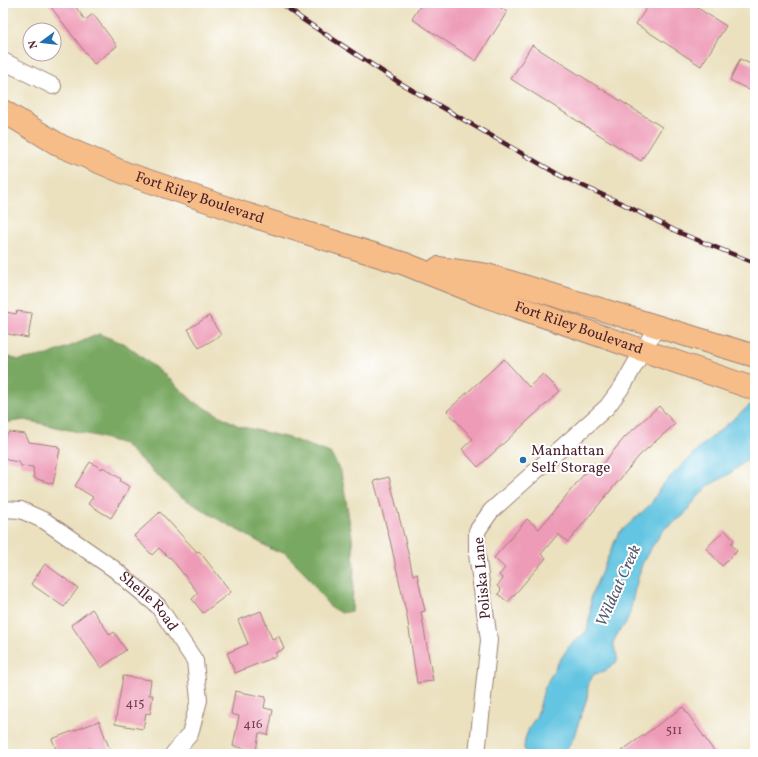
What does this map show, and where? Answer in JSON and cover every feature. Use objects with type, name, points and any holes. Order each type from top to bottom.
[{"type":"highway","name":"Fort Riley Boulevard","points":[[3,111],[61,146],[126,173],[244,213],[405,264],[485,296],[755,389]]},
{"type":"highway","name":"Fort Riley Boulevard","points":[[405,264],[487,275],[755,356]]},
{"type":"street","points":[[3,61],[53,86]]},
{"type":"street","name":"Poliska Lane","points":[[477,754],[489,640],[477,554],[477,531],[491,511],[607,407],[624,384],[657,327]]},
{"type":"street","name":"Shelle Road","points":[[3,509],[21,510],[45,521],[114,569],[158,606],[195,661],[199,700],[190,734],[173,754]]},
{"type":"green space","points":[[99,334],[125,344],[166,376],[194,402],[239,426],[289,438],[330,453],[340,469],[352,537],[354,568],[352,611],[341,613],[330,607],[306,574],[284,552],[275,551],[177,494],[124,444],[25,420],[3,423],[3,355],[19,360],[47,355]]},
{"type":"water","name":"Wildcat Creek","points":[[755,401],[755,452],[728,475],[709,485],[683,516],[665,528],[649,551],[642,564],[626,623],[620,630],[613,643],[617,656],[617,662],[607,670],[595,674],[592,677],[588,686],[587,698],[573,739],[567,749],[561,754],[526,754],[524,748],[525,739],[530,726],[536,717],[544,689],[570,645],[587,631],[591,596],[618,534],[651,504],[662,485],[699,448]]},
{"type":"building","points":[[48,3],[73,3],[85,20],[93,14],[117,46],[94,64]]},
{"type":"building","points":[[422,3],[493,3],[507,12],[476,61],[412,19]]},
{"type":"building","points":[[650,3],[690,3],[726,26],[701,66],[636,24]]},
{"type":"building","points":[[532,45],[662,127],[641,161],[511,79]]},
{"type":"building","points":[[740,59],[755,66],[755,93],[730,80]]},
{"type":"building","points":[[17,311],[32,313],[28,338],[3,333],[6,312],[16,314]]},
{"type":"building","points":[[209,316],[221,335],[199,348],[188,329]]},
{"type":"building","points":[[504,359],[529,387],[543,374],[560,391],[478,467],[462,449],[473,439],[447,411]]},
{"type":"building","points":[[659,406],[675,424],[639,456],[568,542],[558,534],[541,554],[546,558],[508,602],[498,594],[501,590],[497,586],[503,579],[499,575],[505,568],[494,558],[527,519],[539,529],[593,463],[599,468],[625,437]]},
{"type":"building","points":[[9,432],[25,434],[29,442],[58,446],[60,449],[53,484],[34,478],[33,467],[21,466],[19,462],[7,460],[3,454],[3,440]]},
{"type":"building","points":[[90,462],[102,469],[103,467],[130,487],[111,518],[88,504],[93,497],[75,486]]},
{"type":"building","points":[[389,477],[413,575],[417,574],[425,611],[421,612],[433,681],[417,683],[407,616],[390,540],[374,481]]},
{"type":"building","points":[[160,512],[197,552],[199,551],[231,592],[203,613],[192,599],[198,593],[170,557],[169,558],[159,548],[152,555],[134,536]]},
{"type":"building","points":[[725,530],[734,540],[731,544],[737,551],[722,566],[706,548]]},
{"type":"building","points":[[45,564],[78,588],[64,607],[31,584]]},
{"type":"building","points":[[92,609],[110,635],[114,632],[126,650],[101,668],[71,625]]},
{"type":"building","points":[[261,611],[272,639],[279,636],[284,649],[275,653],[277,656],[235,673],[227,653],[248,644],[238,620]]},
{"type":"building","points":[[123,676],[151,680],[149,695],[153,695],[150,714],[146,713],[143,729],[115,724]]},
{"type":"building","points":[[235,691],[266,697],[264,708],[273,710],[268,735],[259,733],[256,751],[233,746],[239,716],[231,714]]},
{"type":"building","points":[[683,707],[716,754],[617,754]]},
{"type":"building","points":[[99,721],[110,750],[100,754],[93,754],[90,748],[74,754],[58,754],[52,739]]},
{"type":"railway","points":[[281,3],[302,19],[400,83],[561,176],[623,204],[680,233],[755,263]]},
{"type":"place","name":"Manhattan Self Storage","points":[[523,460]]}]
